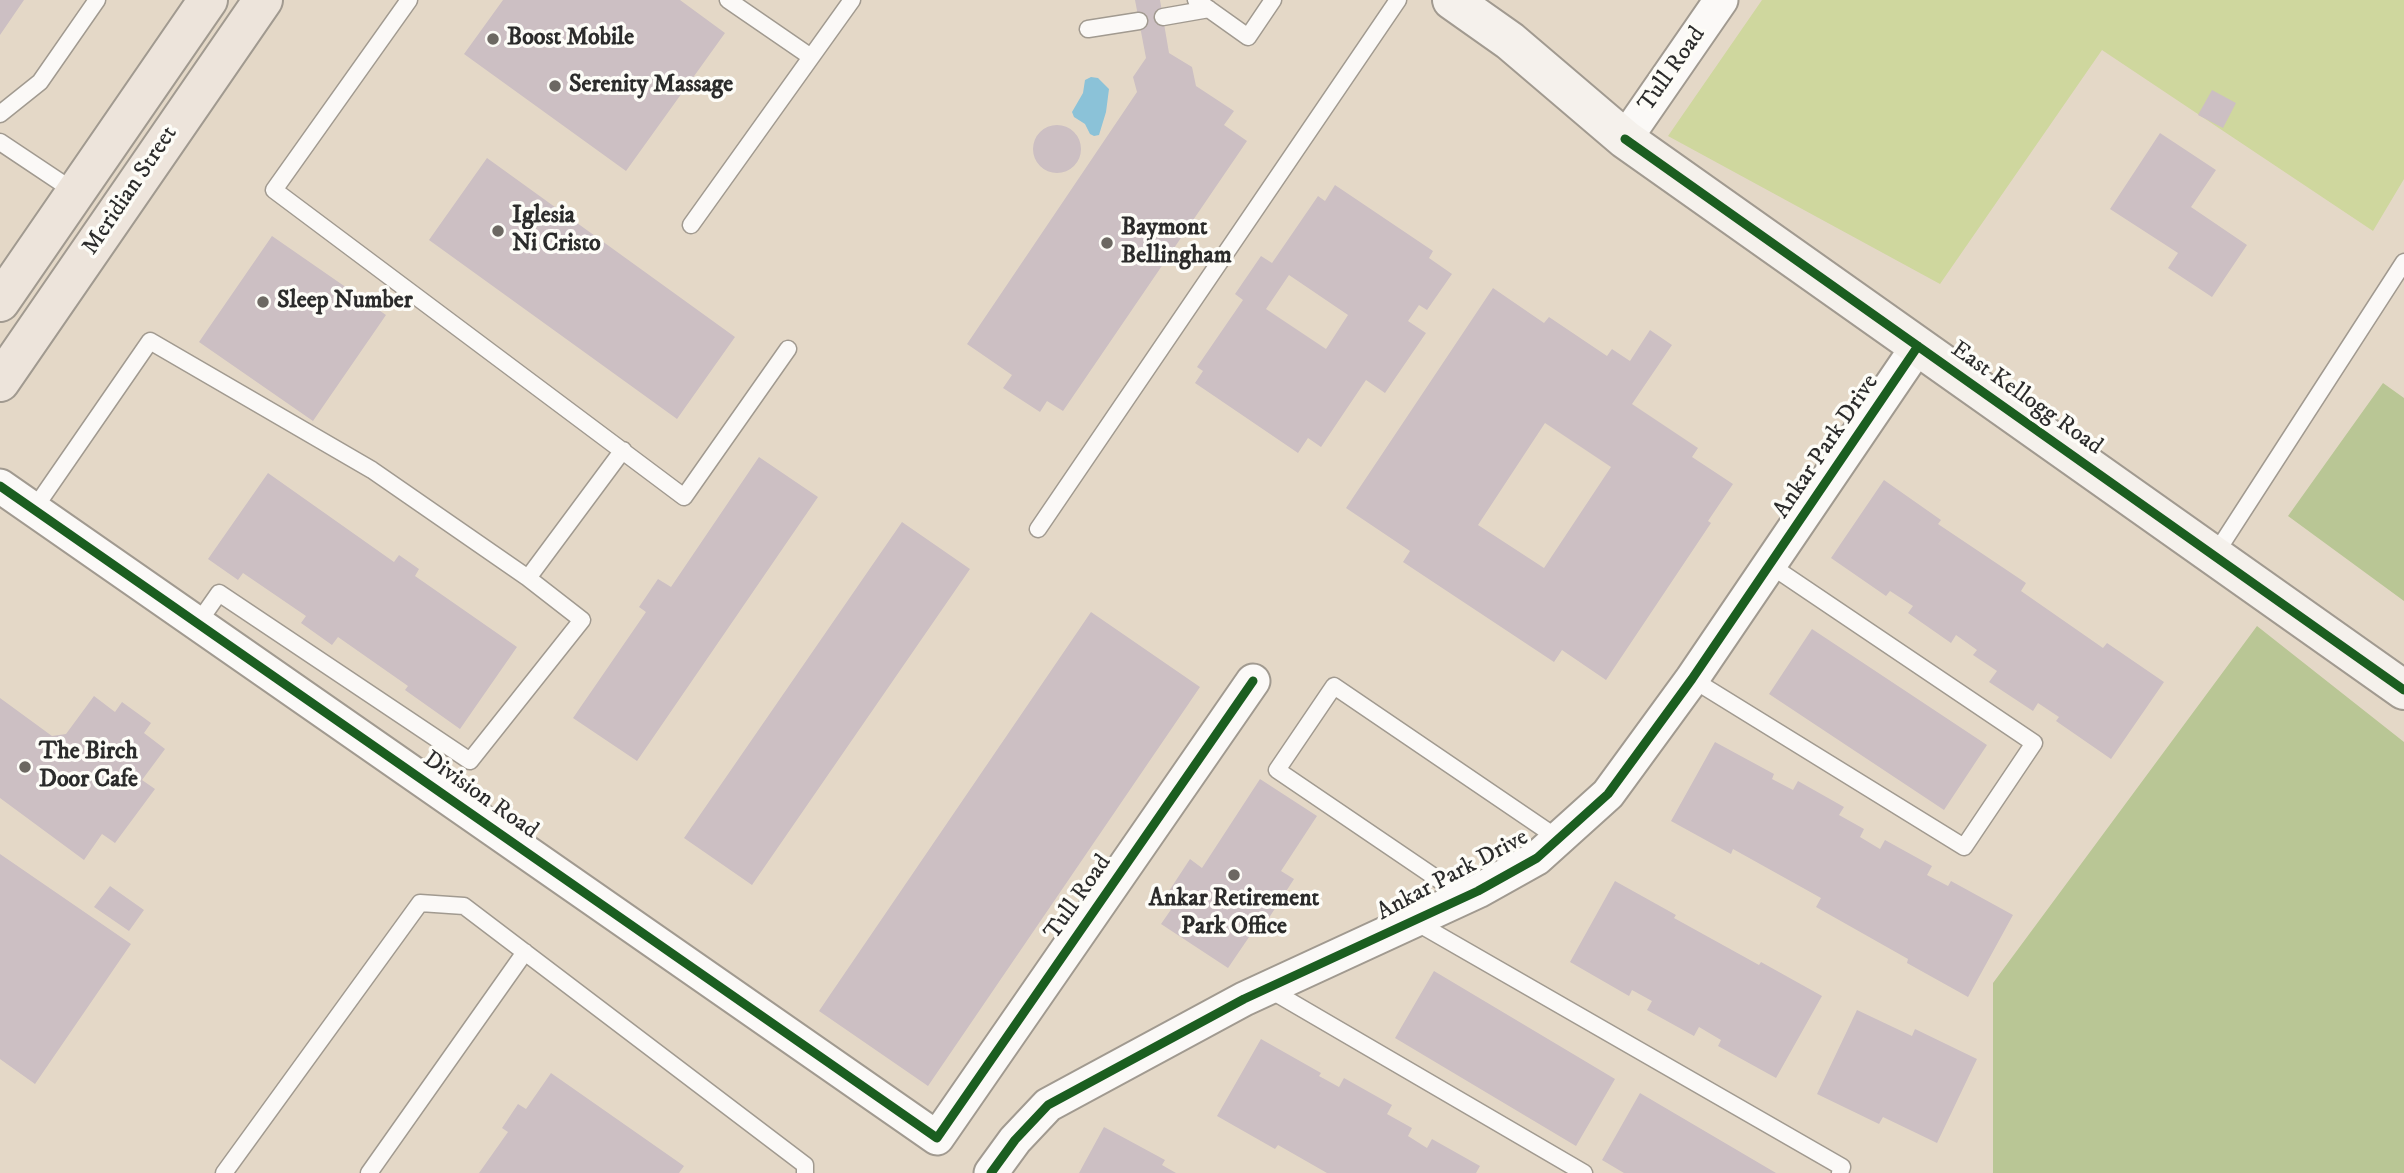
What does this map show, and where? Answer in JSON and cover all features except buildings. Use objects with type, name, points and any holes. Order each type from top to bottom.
[{"type":"highway","name":"Meridian Street","points":[[0,302],[208,0]]},
{"type":"highway","name":"Meridian Street","points":[[0,382],[263,0]]},
{"type":"street","name":"East Kellogg Road","points":[[1452,0],[1510,41],[1625,139],[2404,690]]},
{"type":"street","name":"Tull Road","points":[[1625,139],[1721,0]]},
{"type":"street","name":"Ankar Park Drive","points":[[991,1173],[1014,1140],[1048,1105],[1267,988],[1414,921],[1538,858],[1608,794],[1692,679],[1918,346]]},
{"type":"street","name":"Division Road","points":[[0,486],[937,1138]]},
{"type":"street","name":"Tull Road","points":[[937,1138],[1253,681]]},
{"type":"lane","points":[[0,114],[40,82],[97,0]]},
{"type":"lane","points":[[409,0],[274,190],[684,497],[788,349]]},
{"type":"lane","points":[[728,0],[811,57]]},
{"type":"lane","points":[[691,225],[852,0]]},
{"type":"lane","points":[[1163,17],[1202,5],[1248,37],[1273,0]]},
{"type":"lane","points":[[1038,529],[1398,0]]},
{"type":"lane","points":[[1088,29],[1139,21]]},
{"type":"lane","points":[[0,142],[75,192]]},
{"type":"lane","points":[[2214,556],[2404,262]]},
{"type":"lane","points":[[34,509],[150,341],[372,470],[582,620],[470,761],[219,593],[198,623]]},
{"type":"lane","points":[[528,579],[623,450]]},
{"type":"lane","points":[[1692,679],[1964,847],[2034,743],[1770,565]]},
{"type":"lane","points":[[1464,897],[1277,770],[1334,685],[1559,839]]},
{"type":"lane","points":[[224,1173],[421,903],[464,906],[806,1165],[805,1173]]},
{"type":"lane","points":[[1414,921],[1842,1167],[1840,1173]]},
{"type":"lane","points":[[369,1173],[524,953]]},
{"type":"lane","points":[[1267,988],[1584,1173]]},
{"type":"green space","points":[[1762,0],[2404,0],[2404,179],[2373,231],[2102,50],[1940,284],[1668,136]]},
{"type":"green space","points":[[2383,383],[2404,398],[2404,601],[2288,516]]},
{"type":"green space","points":[[2257,626],[2404,742],[2404,1173],[1993,1173],[1993,983]]},
{"type":"water","points":[[1098,78],[1109,89],[1099,135],[1094,136],[1072,112],[1083,93],[1085,80]]},
{"type":"cycle path","points":[[1625,139],[2404,690]]},
{"type":"cycle path","points":[[991,1173],[1015,1140],[1048,1105],[1244,999],[1478,891],[1537,858],[1608,794],[1692,679],[1918,346]]},
{"type":"cycle path","points":[[0,486],[937,1138],[1253,681]]},
{"type":"place","name":"Boost Mobile","points":[[493,39]]},
{"type":"place","name":"Serenity Massage","points":[[555,86]]},
{"type":"place","name":"Iglesia Ni Cristo","points":[[498,231]]},
{"type":"place","name":"Baymont Bellingham","points":[[1107,243]]},
{"type":"place","name":"Sleep Number","points":[[263,302]]},
{"type":"place","name":"The Birch Door Cafe","points":[[25,767]]},
{"type":"place","name":"Ankar Retirement Park Office","points":[[1234,875]]}]
